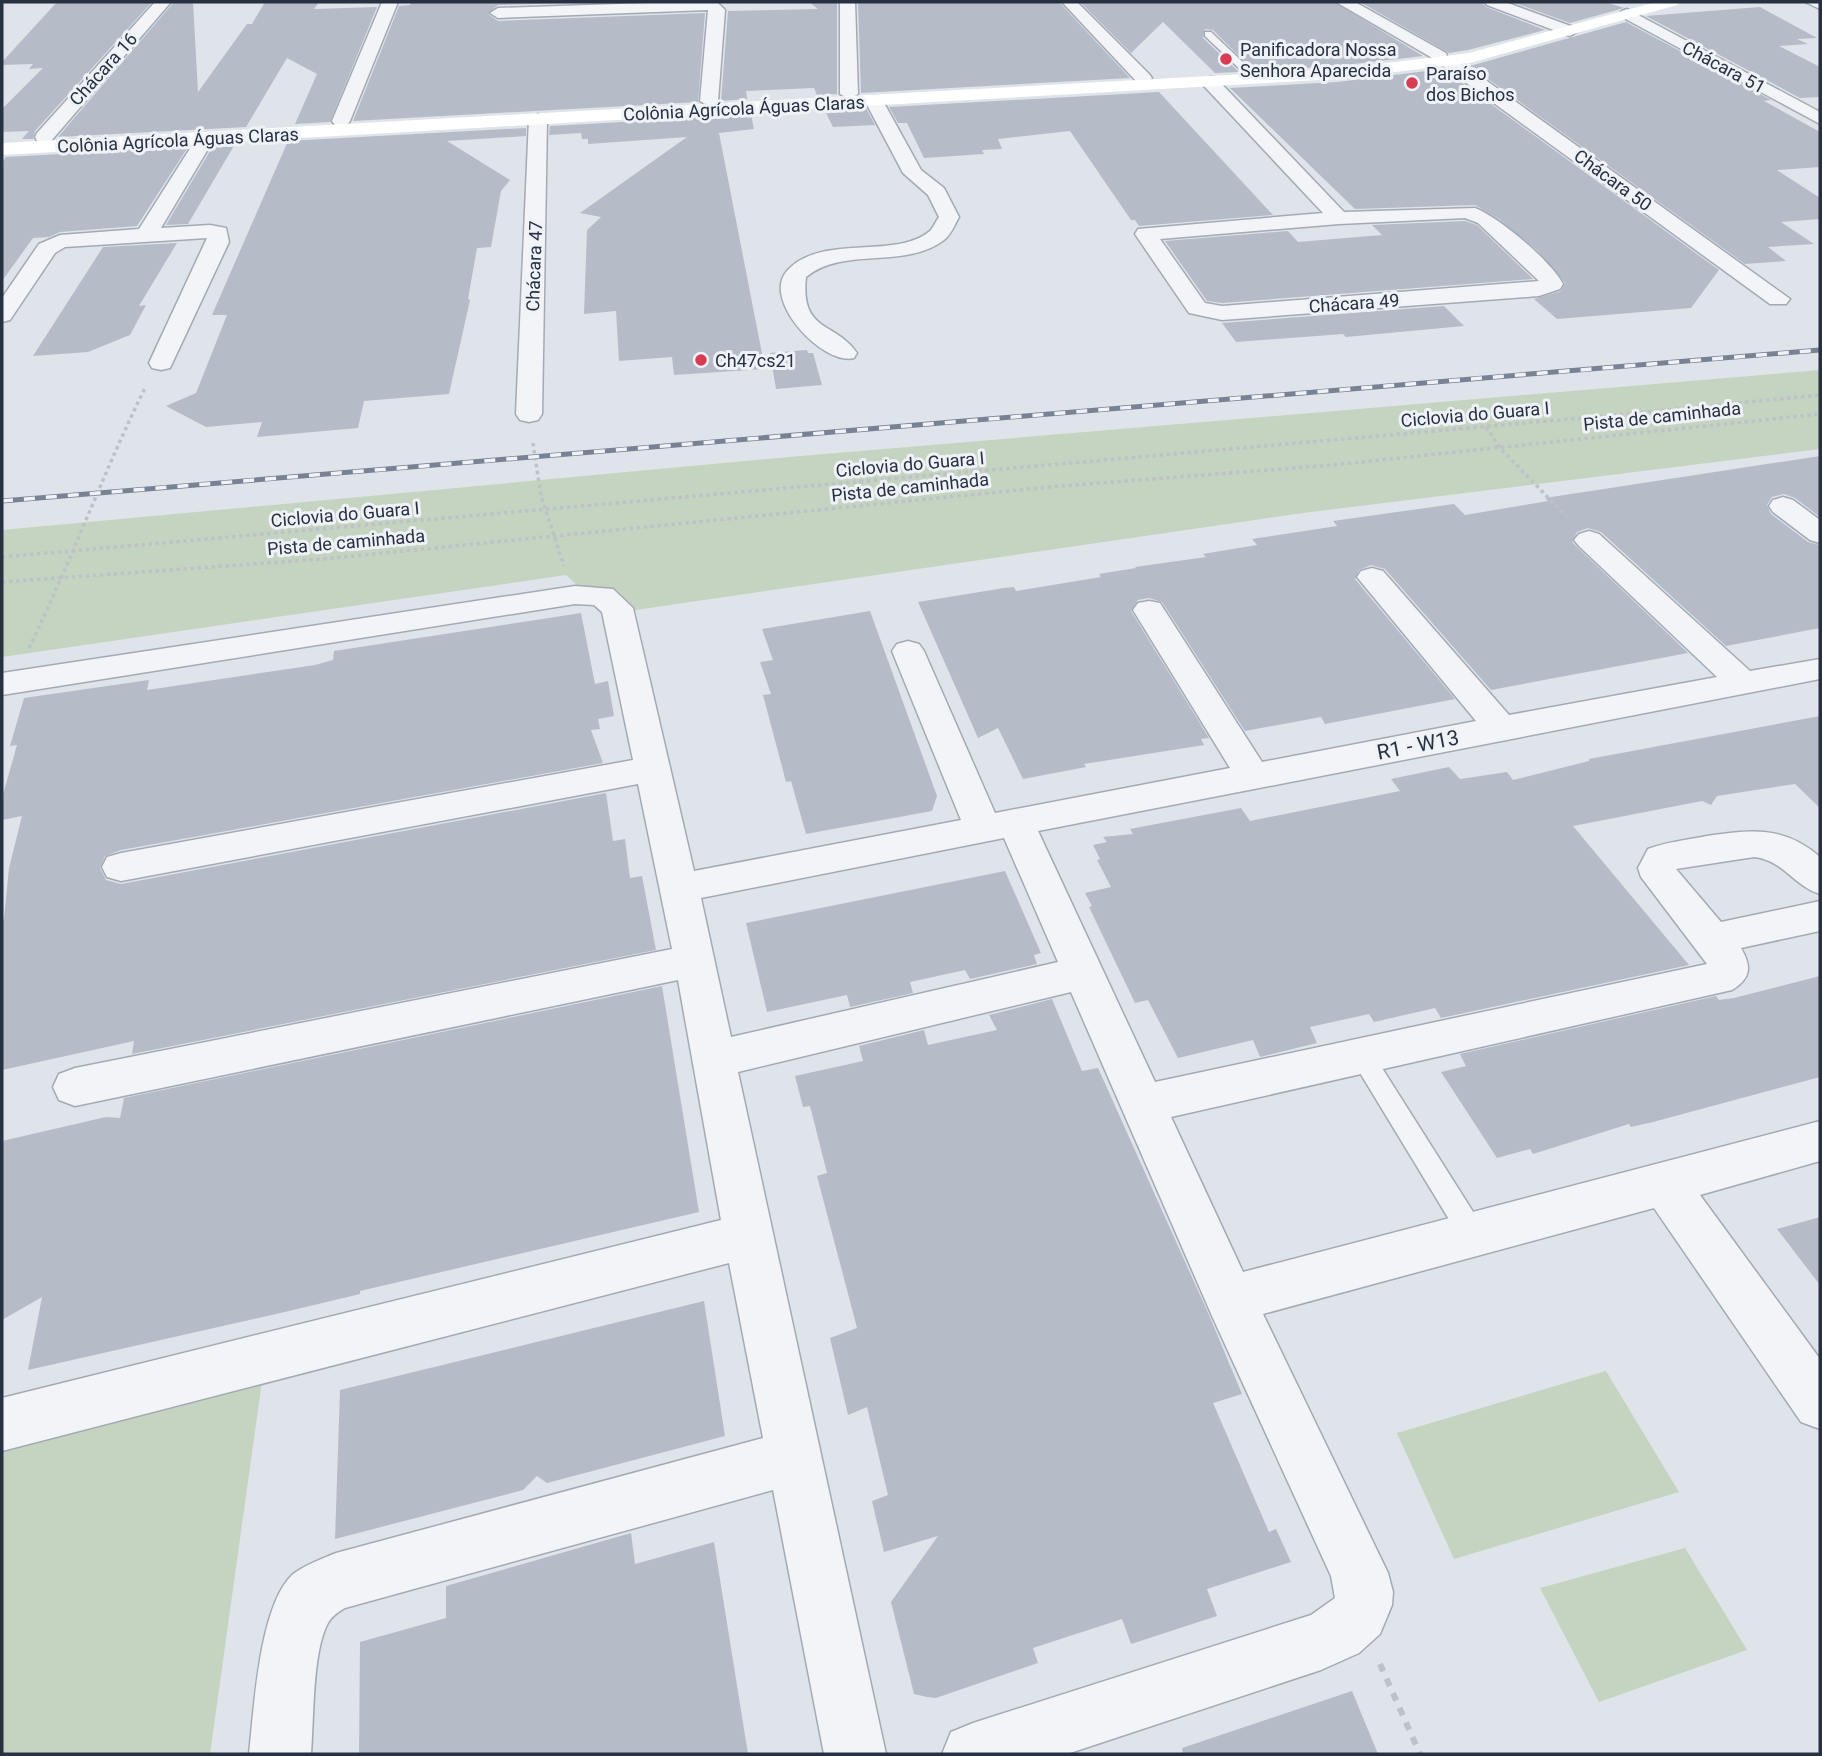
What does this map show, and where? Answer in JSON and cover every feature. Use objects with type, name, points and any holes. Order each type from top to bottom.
[{"type":"main road","name":"Colônia Agrícola Águas Claras","points":[[847,98],[874,101],[1337,74],[1484,53],[1672,2]]},
{"type":"main road","name":"Colônia Agrícola Águas Claras","points":[[2,149],[538,119],[1445,59]]},
{"type":"main road","name":"Colônia Agrícola Águas Claras","points":[[2,139],[709,101],[806,100]]},
{"type":"street","name":"Chácara 16","points":[[44,137],[163,2]]},
{"type":"street","points":[[341,121],[390,2]]},
{"type":"street","points":[[847,2],[847,98]]},
{"type":"street","points":[[1069,2],[1143,78]]},
{"type":"street","name":"Chácara 50","points":[[1344,2],[1445,59],[1778,299]]},
{"type":"street","points":[[1492,2],[1570,31]]},
{"type":"street","points":[[1813,2],[1820,5]]},
{"type":"street","points":[[498,13],[607,5],[716,6],[709,101]]},
{"type":"street","name":"Chácara 51","points":[[1627,14],[1820,119]]},
{"type":"street","points":[[1210,82],[1339,218]]},
{"type":"street","points":[[845,353],[815,332],[797,310],[792,288],[800,269],[824,258],[906,248],[937,234],[948,222],[947,209],[941,197],[913,173],[874,101]]},
{"type":"street","name":"Chácara 47","points":[[529,414],[538,119]]},
{"type":"street","points":[[147,234],[205,139]]},
{"type":"street","name":"Chácara 49","points":[[1468,212],[1485,219],[1548,276],[1552,284],[1539,289],[1212,313],[1196,308],[1146,237],[1146,234],[1158,232],[1339,218],[1468,212]]},
{"type":"street","points":[[2,315],[52,245],[70,239],[210,231],[218,233],[219,238],[161,363]]},
{"type":"street","points":[[1783,506],[1820,534]]},
{"type":"street","points":[[1589,540],[1744,684]]},
{"type":"street","points":[[1372,577],[1501,728]]},
{"type":"street","points":[[13,683],[575,595],[602,596],[617,608],[695,960],[748,1236],[855,1754]]},
{"type":"street","points":[[1149,611],[1253,777]]},
{"type":"street","points":[[908,651],[999,826],[1083,973],[1230,1299],[1359,1573],[1364,1597],[1358,1615],[1340,1633],[1313,1644],[973,1754]]},
{"type":"street","name":"R1 - W13","points":[[679,888],[1501,728],[1820,669]]},
{"type":"street","points":[[121,867],[652,769]]},
{"type":"street","points":[[1142,1104],[1717,978],[1730,971],[1728,962],[1712,939],[1660,877],[1657,868],[1661,859],[1755,843],[1769,844],[1798,858],[1820,880]]},
{"type":"street","points":[[1712,939],[1820,916]]},
{"type":"street","points":[[75,1087],[695,960]]},
{"type":"street","points":[[715,1059],[1083,973]]},
{"type":"street","points":[[1230,1299],[1820,1141]]},
{"type":"street","points":[[1664,1184],[1820,1403]]},
{"type":"street","points":[[2,1425],[748,1236]]},
{"type":"street","points":[[280,1754],[294,1634],[310,1597],[321,1590],[336,1582],[793,1457]]},
{"type":"lane","points":[[1208,34],[1248,72]]},
{"type":"lane","points":[[1362,1056],[1473,1234]]},
{"type":"path","points":[[13,683],[63,578],[113,453],[142,392],[161,363]]},
{"type":"path","name":"Ciclovia do Guara I","points":[[2,556],[1673,412],[1820,395]]},
{"type":"path","points":[[529,414],[541,496],[575,595]]},
{"type":"path","name":"Pista de caminhada","points":[[2,582],[323,559],[1049,487],[1332,466],[1820,414]]},
{"type":"path","points":[[1486,427],[1500,447],[1589,540]]},
{"type":"path","points":[[1358,1615],[1420,1754]]},
{"type":"green space","points":[[1820,370],[1820,449],[1303,513],[608,614],[566,575],[2,657],[2,530],[789,457]]},
{"type":"green space","points":[[1606,1371],[1679,1492],[1454,1559],[1397,1433]]},
{"type":"green space","points":[[262,1381],[210,1754],[2,1754],[2,1433]]},
{"type":"green space","points":[[1685,1548],[1747,1650],[1599,1702],[1540,1588]]},
{"type":"building","points":[[57,2],[152,2],[35,131],[33,139],[22,139],[29,131],[2,132],[2,109],[43,68],[29,69],[33,64],[2,65],[2,62]]},
{"type":"building","points":[[174,2],[193,2],[198,92],[247,24],[252,24],[265,2],[319,2],[314,9],[377,7],[330,122],[295,124],[317,74],[287,58],[246,127],[58,137]]},
{"type":"building","points":[[411,2],[606,2],[498,5],[488,14],[498,21],[705,13],[698,102],[353,121],[399,6],[410,5]]},
{"type":"building","points":[[809,2],[837,2],[837,94],[817,95],[814,88],[746,91],[747,99],[721,101],[728,11],[818,9]]},
{"type":"building","points":[[858,2],[1059,2],[1130,78],[861,93]]},
{"type":"building","points":[[1080,2],[1334,2],[1423,56],[1337,66],[1254,71],[1213,30],[1205,29],[1203,38],[1239,72],[1215,73],[1163,22],[1131,53]]},
{"type":"building","points":[[1360,2],[1481,2],[1486,7],[1545,30],[1449,53]]},
{"type":"building","points":[[1512,2],[1605,2],[1624,8],[1570,23]]},
{"type":"building","points":[[1760,7],[1817,38],[1797,39],[1808,44],[1779,46],[1820,67],[1820,97],[1800,98],[1646,16]]},
{"type":"building","points":[[1626,22],[1771,100],[1764,101],[1820,132],[1820,167],[1777,170],[1820,198],[1820,219],[1781,222],[1814,244],[1768,247],[1786,261],[1745,264],[1470,66]]},
{"type":"building","points":[[1443,69],[1719,270],[1691,308],[1557,319],[1534,299],[1561,291],[1565,283],[1538,251],[1499,219],[1475,205],[1355,209],[1230,88],[1337,82]]},
{"type":"building","points":[[1159,92],[1273,215],[1139,226],[1135,220],[1131,220],[1070,131],[998,139],[1002,149],[982,150],[984,154],[924,158],[907,123],[898,123],[889,107]]},
{"type":"building","points":[[866,108],[875,125],[833,127],[825,111]]},
{"type":"building","points":[[751,115],[754,129],[719,133],[765,369],[674,375],[672,357],[619,361],[616,311],[584,314],[587,230],[601,217],[580,213],[687,137],[588,144],[588,139],[582,139],[581,133],[549,135],[550,126]]},
{"type":"building","points":[[526,128],[526,136],[447,141],[510,180],[501,191],[491,247],[477,248],[468,299],[470,300],[449,394],[364,401],[358,428],[257,437],[262,422],[206,427],[166,406],[196,393],[227,315],[212,315],[288,141]]},
{"type":"building","points":[[235,144],[188,224],[166,225],[213,146]]},
{"type":"building","points":[[188,147],[137,226],[60,232],[49,237],[33,238],[2,281],[2,163],[6,157]]},
{"type":"building","points":[[1465,221],[1477,225],[1533,279],[1222,303],[1207,301],[1165,241],[1288,231],[1298,242],[1382,235],[1372,225]]},
{"type":"building","points":[[177,243],[139,306],[146,305],[130,335],[88,352],[33,356],[103,247]]},
{"type":"building","points":[[1444,306],[1464,326],[1346,337],[1343,334],[1236,342],[1222,323]]},
{"type":"building","points":[[807,350],[808,353],[813,353],[822,385],[776,389],[770,353]]},
{"type":"building","points":[[1820,456],[1820,517],[1795,498],[1784,494],[1772,497],[1767,505],[1771,514],[1808,542],[1820,545],[1820,628],[1726,646],[1601,532],[1588,528],[1577,532],[1572,542],[1688,653],[1491,690],[1385,569],[1371,565],[1359,570],[1355,579],[1455,699],[1325,724],[1321,717],[1245,731],[1162,602],[1149,598],[1138,600],[1131,611],[1209,738],[1201,739],[1204,745],[1084,764],[1086,767],[1023,779],[998,728],[978,738],[918,602],[1004,588],[1014,587],[1016,591],[1101,577],[1099,574],[1135,567],[1206,557],[1203,554],[1257,545],[1252,539],[1337,526],[1333,521],[1454,504],[1465,515],[1548,501],[1545,498]]},
{"type":"building","points":[[870,611],[937,796],[932,811],[806,834],[791,781],[786,782],[763,695],[771,694],[760,662],[773,660],[762,629]]},
{"type":"building","points":[[581,613],[595,684],[608,681],[614,716],[598,719],[600,729],[591,730],[603,763],[121,850],[105,856],[100,868],[106,880],[121,884],[606,793],[613,841],[625,839],[630,878],[642,876],[656,950],[132,1054],[134,1041],[2,1070],[2,920],[9,868],[22,816],[2,820],[2,798],[17,745],[10,746],[24,698],[149,680],[147,690],[315,665],[333,660],[334,651]]},
{"type":"building","points":[[1820,716],[1820,808],[1795,784],[1717,796],[1711,805],[1702,801],[1573,826],[1689,965],[1441,1018],[1435,1008],[1374,1022],[1369,1014],[1310,1027],[1317,1043],[1260,1057],[1253,1040],[1178,1058],[1148,1000],[1135,1003],[1089,907],[1092,906],[1085,893],[1111,887],[1097,860],[1100,859],[1093,845],[1107,842],[1103,837],[1133,834],[1130,829],[1241,808],[1250,821],[1400,791],[1391,779],[1449,767],[1460,779],[1507,772],[1513,780],[1589,759]]},
{"type":"building","points":[[1005,871],[1041,953],[1034,955],[1037,964],[970,979],[965,970],[910,982],[913,993],[850,1007],[847,995],[767,1012],[746,923]]},
{"type":"building","points":[[1820,976],[1820,1077],[1653,1122],[1631,1127],[1629,1124],[1533,1154],[1530,1149],[1497,1158],[1441,1072],[1466,1066],[1460,1054],[1716,996],[1719,1000],[1734,998]]},
{"type":"building","points":[[662,986],[699,1212],[360,1291],[360,1294],[289,1311],[28,1370],[42,1297],[2,1320],[2,1141],[106,1117],[120,1118],[124,1098]]},
{"type":"building","points":[[1052,999],[1082,1071],[1098,1068],[1209,1315],[1242,1394],[1213,1403],[1269,1532],[1276,1529],[1291,1562],[1207,1589],[1217,1616],[1131,1644],[1122,1619],[1033,1648],[1038,1663],[936,1698],[927,1697],[914,1694],[891,1602],[938,1536],[884,1552],[872,1501],[888,1495],[867,1407],[848,1415],[830,1338],[857,1328],[817,1176],[827,1173],[810,1106],[803,1107],[795,1076],[863,1061],[859,1046],[924,1030],[928,1045],[997,1030],[989,1015]]},
{"type":"building","points":[[1820,1217],[1820,1285],[1777,1229]]},
{"type":"building","points":[[704,1301],[725,1436],[547,1483],[537,1476],[523,1490],[335,1539],[340,1390]]},
{"type":"building","points":[[631,1533],[635,1564],[714,1542],[748,1754],[359,1754],[360,1642],[446,1618],[446,1586]]},
{"type":"building","points":[[1352,1691],[1378,1754],[1183,1754],[1182,1748]]},
{"type":"railway","points":[[2,501],[1820,350]]},
{"type":"place","name":"Panificadora Nossa Senhora Aparecida","points":[[1226,59]]},
{"type":"place","name":"Paraíso dos Bichos","points":[[1412,83]]},
{"type":"place","name":"Ch47cs21","points":[[701,360]]}]
